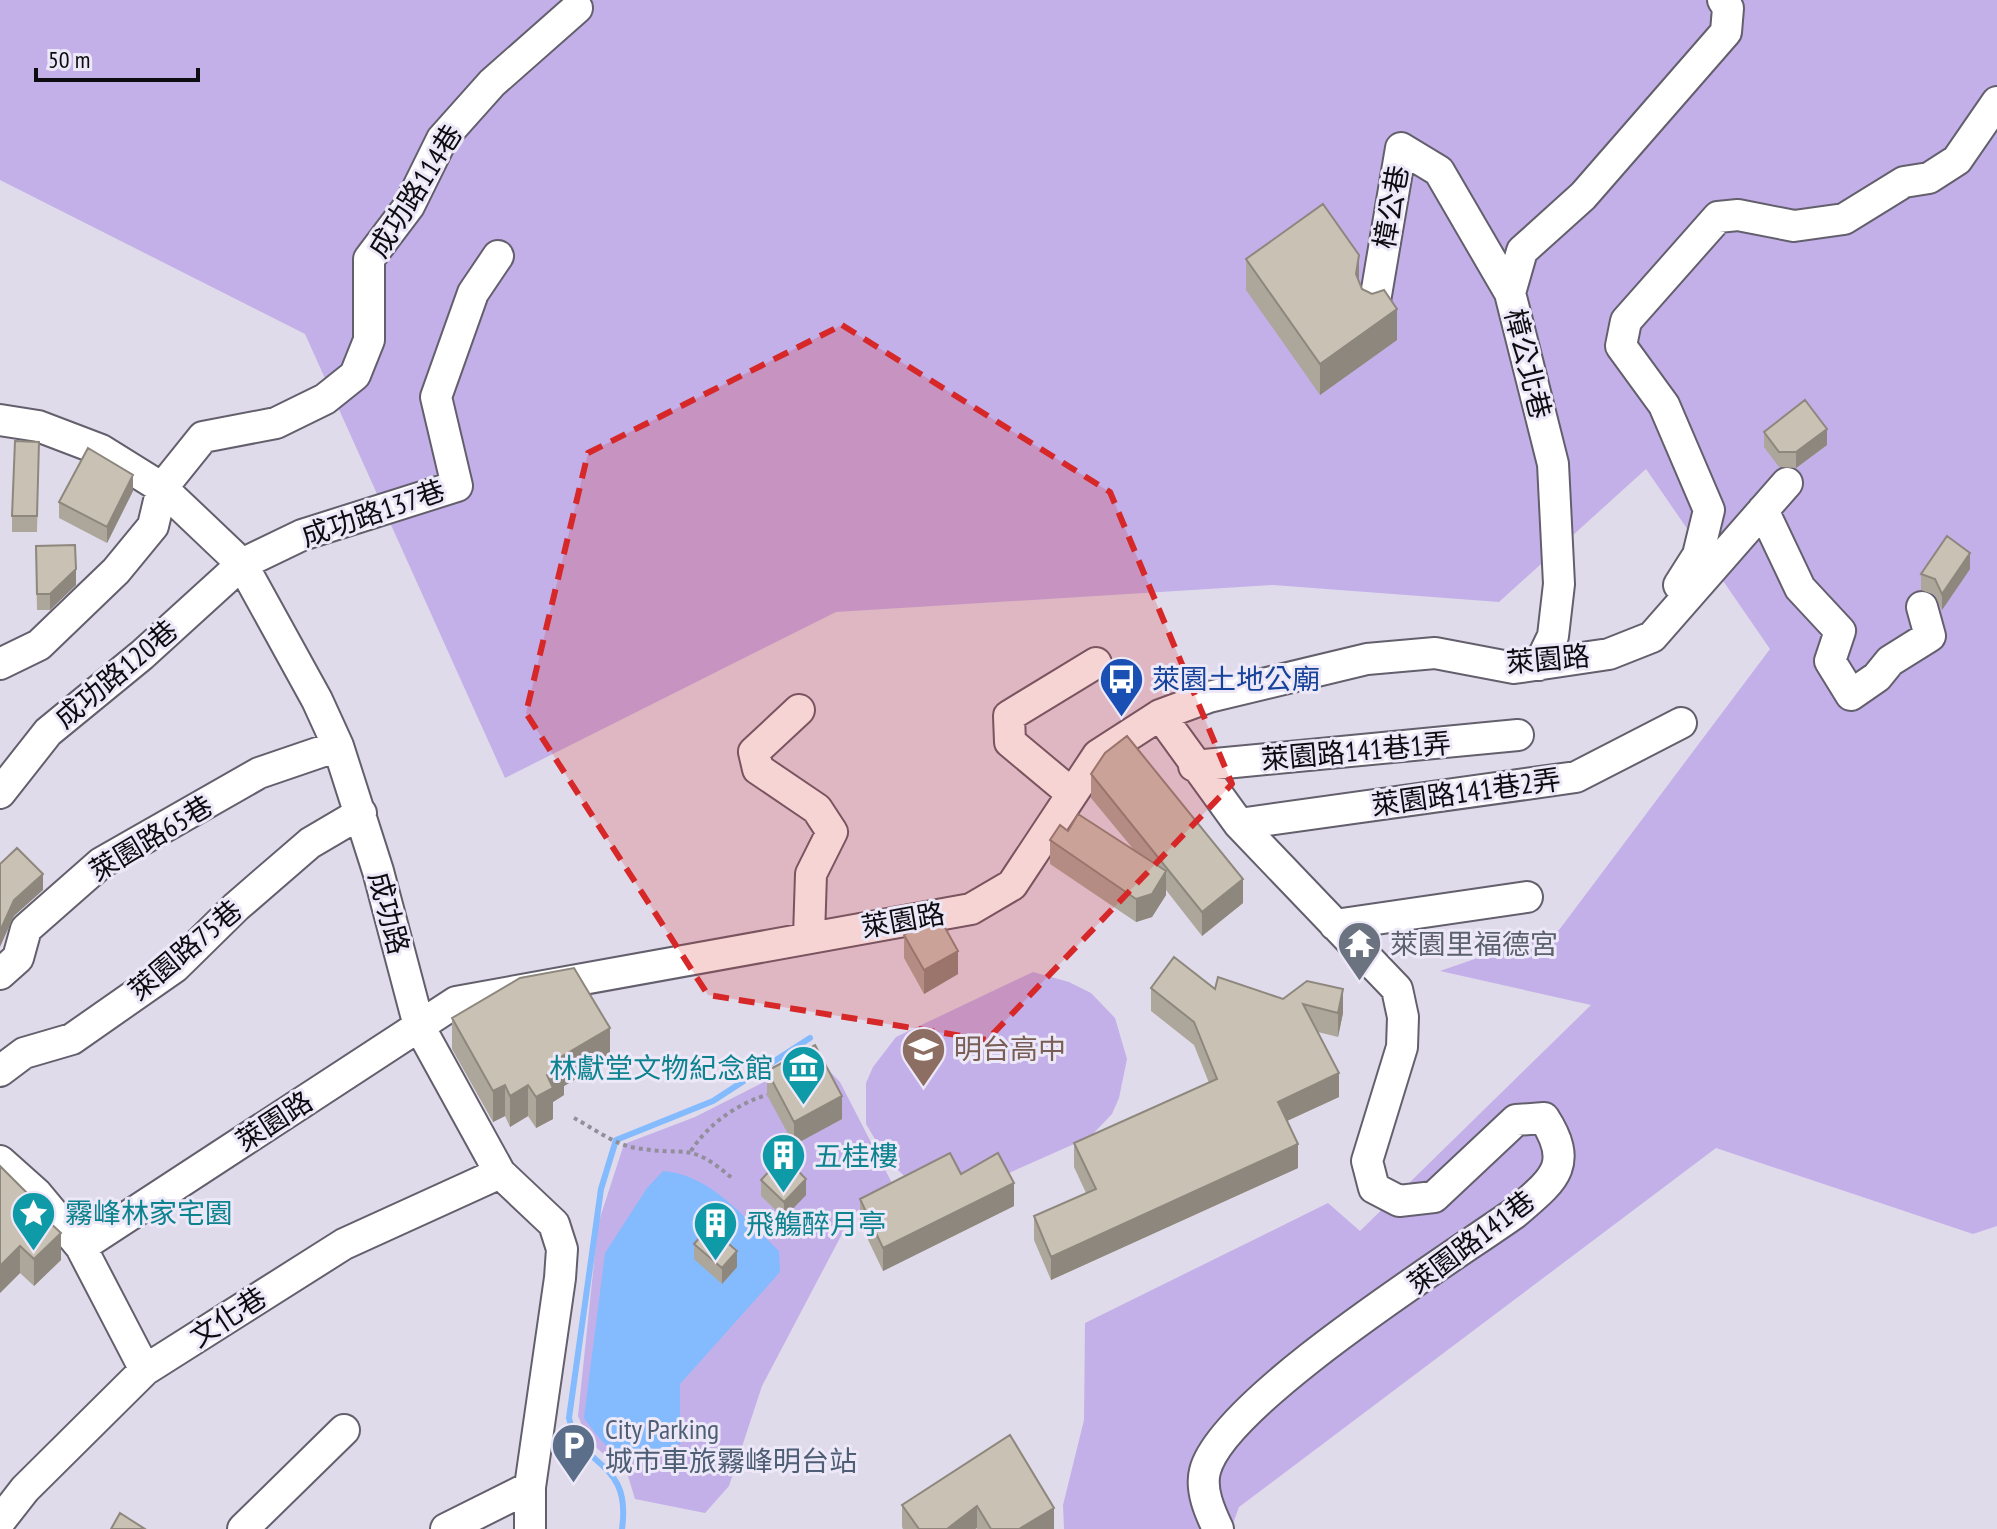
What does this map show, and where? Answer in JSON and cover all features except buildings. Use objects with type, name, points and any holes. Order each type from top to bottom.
[{"type":"street","name":"樟公北巷","points":[[1539,665],[1553,636],[1559,584],[1553,464],[1510,293],[1522,251],[1583,196],[1726,32],[1728,8],[1723,0]]},
{"type":"street","name":"成功路114巷","points":[[0,664],[39,645],[116,571],[153,526],[162,488],[203,437],[276,423],[325,399],[355,375],[369,340],[369,259],[409,206],[442,139],[492,83],[577,8]]},
{"type":"street","points":[[1652,637],[1698,555],[1709,510],[1664,405],[1621,346],[1626,321],[1718,217],[1738,215],[1794,226],[1844,219],[1904,182],[1929,178],[1957,160],[1997,102]]},
{"type":"street","name":"樟公巷","points":[[1374,307],[1401,148],[1439,171],[1510,293]]},
{"type":"street","name":"成功路137巷","points":[[242,564],[302,535],[457,486],[436,397],[473,293],[498,256]]},
{"type":"street","name":"成功路","points":[[0,420],[38,426],[101,450],[162,488],[242,564],[317,700],[338,746],[361,813],[419,1026],[500,1173],[554,1224],[562,1249],[530,1487],[530,1529]]},
{"type":"street","name":"萊園路","points":[[81,1247],[456,1002],[971,909],[1012,885],[1098,755],[1160,715],[1209,697],[1367,659],[1435,653],[1514,668],[1609,654],[1652,637],[1787,483]]},
{"type":"street","points":[[1763,510],[1800,588],[1840,631],[1830,661],[1851,695],[1877,677],[1890,661],[1930,636],[1922,607]]},
{"type":"street","name":"成功路120巷","points":[[0,793],[48,732],[142,655],[242,564]]},
{"type":"street","points":[[1071,793],[1010,742],[1009,716],[1096,663]]},
{"type":"street","points":[[799,710],[754,752],[758,769],[817,809],[832,832],[811,874],[809,936]]},
{"type":"street","name":"萊園路141巷","points":[[1160,715],[1239,824],[1397,989],[1403,1017],[1402,1047],[1367,1161],[1374,1188],[1399,1201],[1434,1197],[1516,1120],[1544,1118],[1559,1141],[1559,1167],[1545,1187],[1515,1213],[1275,1384],[1212,1452],[1204,1473],[1207,1504],[1218,1529]]},
{"type":"street","name":"萊園路141巷2弄","points":[[1239,824],[1576,777],[1681,723]]},
{"type":"street","name":"萊園路141巷1弄","points":[[1194,766],[1518,735]]},
{"type":"street","name":"萊園路65巷","points":[[0,974],[18,958],[26,929],[101,863],[259,773],[338,746]]},
{"type":"street","name":"萊園路75巷","points":[[0,1071],[24,1053],[72,1039],[175,967],[310,843],[361,813]]},
{"type":"street","points":[[1335,925],[1527,897]]},
{"type":"street","points":[[0,1161],[37,1194],[81,1247],[145,1370]]},
{"type":"street","name":"文化巷","points":[[0,1521],[25,1489],[145,1370],[344,1244],[500,1173]]},
{"type":"street","points":[[243,1529],[344,1430]]},
{"type":"street","points":[[446,1529],[530,1487]]},
{"type":"path","points":[[691,1151],[701,1134],[751,1100],[767,1095]]},
{"type":"path","points":[[574,1118],[634,1148],[691,1151],[708,1158],[733,1179]]},
{"type":"highlighted area","points":[[842,325],[1110,492],[1232,784],[987,1040],[708,995],[526,713],[588,453]]},
{"type":"shaded area","points":[[0,0],[1997,0],[1997,1226],[1973,1234],[1716,1148],[1239,1507],[1231,1529],[1064,1529],[1063,1505],[1084,1420],[1085,1323],[1328,1203],[1360,1231],[1591,1005],[1440,971],[1559,930],[1770,649],[1646,469],[1499,602],[1273,585],[836,612],[505,778],[305,334],[0,180]]},
{"type":"shaded area","points":[[1033,972],[1069,982],[1091,993],[1115,1018],[1127,1059],[1119,1098],[1112,1114],[1090,1137],[966,1192],[910,1182],[886,1158],[866,1124],[866,1083],[873,1067],[896,1037]]},
{"type":"shaded area","points":[[815,1056],[840,1082],[893,1185],[852,1215],[762,1386],[729,1486],[705,1513],[635,1499],[628,1476],[589,1441],[578,1416],[598,1224],[624,1144],[695,1117]]},
{"type":"water","points":[[663,1171],[697,1181],[740,1212],[779,1251],[780,1272],[680,1384],[680,1444],[663,1453],[636,1460],[615,1453],[584,1418],[605,1253],[647,1188]]},
{"type":"waterway","points":[[622,1529],[623,1506],[613,1476],[583,1447],[569,1418],[601,1189],[616,1140],[713,1101],[810,1038]]},
{"type":"place","name":"萊園土地公廟","points":[[1121,718]]},
{"type":"place","name":"萊園里福德宮","points":[[1359,983]]},
{"type":"place","name":"明台高中","points":[[923,1088]]},
{"type":"place","name":"林獻堂文物紀念館","points":[[804,1107]]},
{"type":"place","name":"五桂樓","points":[[783,1195]]},
{"type":"place","name":"霧峰林家宅園","points":[[34,1252]]},
{"type":"place","name":"飛觴醉月亭","points":[[715,1263]]},
{"type":"place","name":"City Parking 城市車旅霧峰明台站","points":[[574,1484]]}]
